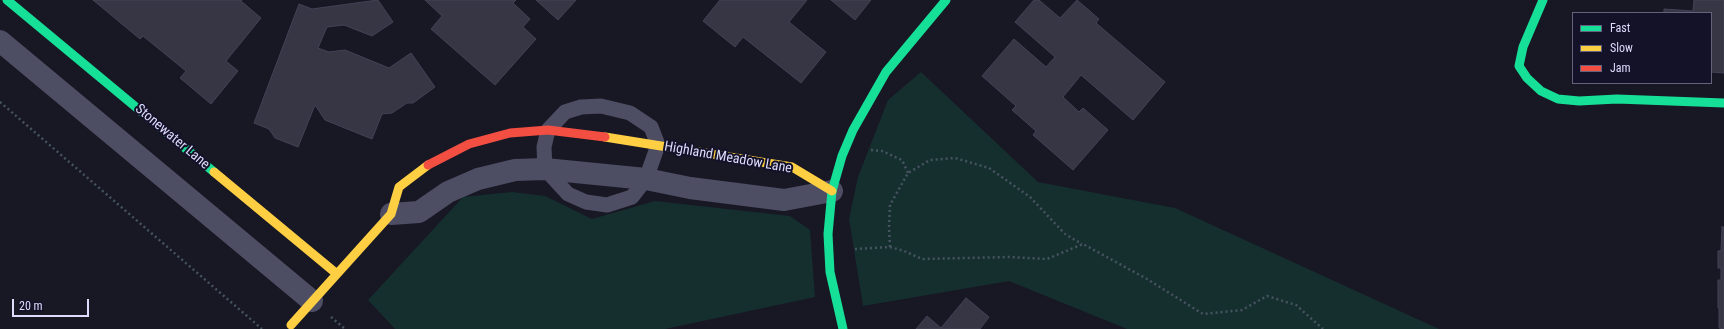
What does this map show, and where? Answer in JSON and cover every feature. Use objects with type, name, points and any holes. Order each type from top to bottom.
[{"type":"street","name":"Stonewater Lane","points":[[7,0],[337,274]]},
{"type":"street","points":[[843,329],[835,298],[828,250],[832,191],[853,130],[886,72],[946,0]]},
{"type":"street","points":[[1543,0],[1522,47],[1519,66],[1527,78],[1542,91],[1558,99],[1579,101],[1617,99],[1724,103]]},
{"type":"street","points":[[0,41],[312,301]]},
{"type":"street","name":"Highland Meadow Lane","points":[[291,325],[391,214],[399,187],[432,162],[469,144],[510,133],[548,130],[658,145],[792,167],[832,191]]},
{"type":"street","points":[[391,214],[419,212],[448,192],[478,179],[516,170],[545,168],[646,179],[690,188],[784,200],[832,191]]},
{"type":"lane","points":[[601,106],[630,113],[651,127],[658,145],[646,179],[632,197],[607,205],[586,202],[568,194],[545,168],[544,147],[548,130],[565,112],[581,107],[601,106]]},
{"type":"path","points":[[0,102],[262,329]]},
{"type":"path","points":[[846,147],[882,151],[902,160],[908,173]]},
{"type":"path","points":[[890,247],[888,227],[890,205],[908,173],[930,160],[955,158],[989,168],[1030,197],[1065,234],[1147,279],[1203,314],[1242,310],[1267,296],[1296,305],[1323,329]]},
{"type":"path","points":[[855,249],[890,247],[922,259],[1009,257],[1048,259],[1083,244]]},
{"type":"green space","points":[[921,72],[1038,182],[1175,208],[1439,329],[1127,329],[1009,281],[863,306],[849,219],[858,177],[888,100]]},
{"type":"green space","points":[[512,192],[545,196],[592,219],[655,201],[790,216],[810,230],[815,297],[665,329],[395,329],[368,300],[463,197]]},
{"type":"building","points":[[93,0],[242,0],[241,1],[261,18],[226,61],[238,71],[211,104],[180,78],[186,71],[143,36],[140,39]]},
{"type":"building","points":[[378,0],[393,22],[372,36],[344,25],[327,27],[318,48],[329,52],[345,50],[389,68],[411,53],[435,87],[413,103],[407,103],[392,113],[382,114],[372,139],[325,120],[315,105],[298,147],[275,138],[269,129],[254,123],[299,4],[312,9]]},
{"type":"building","points":[[425,0],[516,0],[513,3],[530,19],[523,27],[536,39],[495,85],[431,29],[442,16]]},
{"type":"building","points":[[536,0],[576,0],[558,20]]},
{"type":"building","points":[[720,0],[807,0],[789,22],[826,52],[801,83],[743,37],[735,47],[703,21]]},
{"type":"building","points":[[831,0],[871,0],[855,20]]},
{"type":"building","points":[[1034,0],[1039,0],[1060,18],[1077,0],[1099,19],[1096,23],[1165,82],[1133,120],[1081,75],[1063,97],[1079,112],[1083,108],[1108,130],[1073,170],[1033,135],[1036,131],[1012,110],[1016,106],[982,76],[1014,39],[1046,67],[1055,57],[1015,22]]},
{"type":"building","points":[[1694,0],[1724,0],[1724,73],[1712,72],[1712,12],[1664,12],[1664,9],[1693,11]]},
{"type":"building","points":[[1722,227],[1724,227],[1724,329],[1719,328],[1718,308],[1718,280],[1721,280],[1721,268],[1718,268],[1718,251],[1721,251]]},
{"type":"building","points":[[966,298],[989,317],[980,329],[916,329],[927,316],[941,328]]},
{"type":"traffic: fast","points":[[7,0],[214,172]]},
{"type":"traffic: fast","points":[[843,329],[830,272],[828,234],[832,191],[842,156],[853,130],[886,72],[946,0]]},
{"type":"traffic: fast","points":[[1543,0],[1523,47],[1519,66],[1527,78],[1541,91],[1558,99],[1579,101],[1617,99],[1724,103]]},
{"type":"traffic: slow","points":[[605,137],[792,167],[832,191]]},
{"type":"traffic: slow","points":[[291,325],[391,214],[399,187],[428,165]]},
{"type":"traffic: slow","points":[[214,172],[337,274]]},
{"type":"traffic: jam","points":[[428,165],[469,144],[510,133],[548,130],[605,137]]}]
